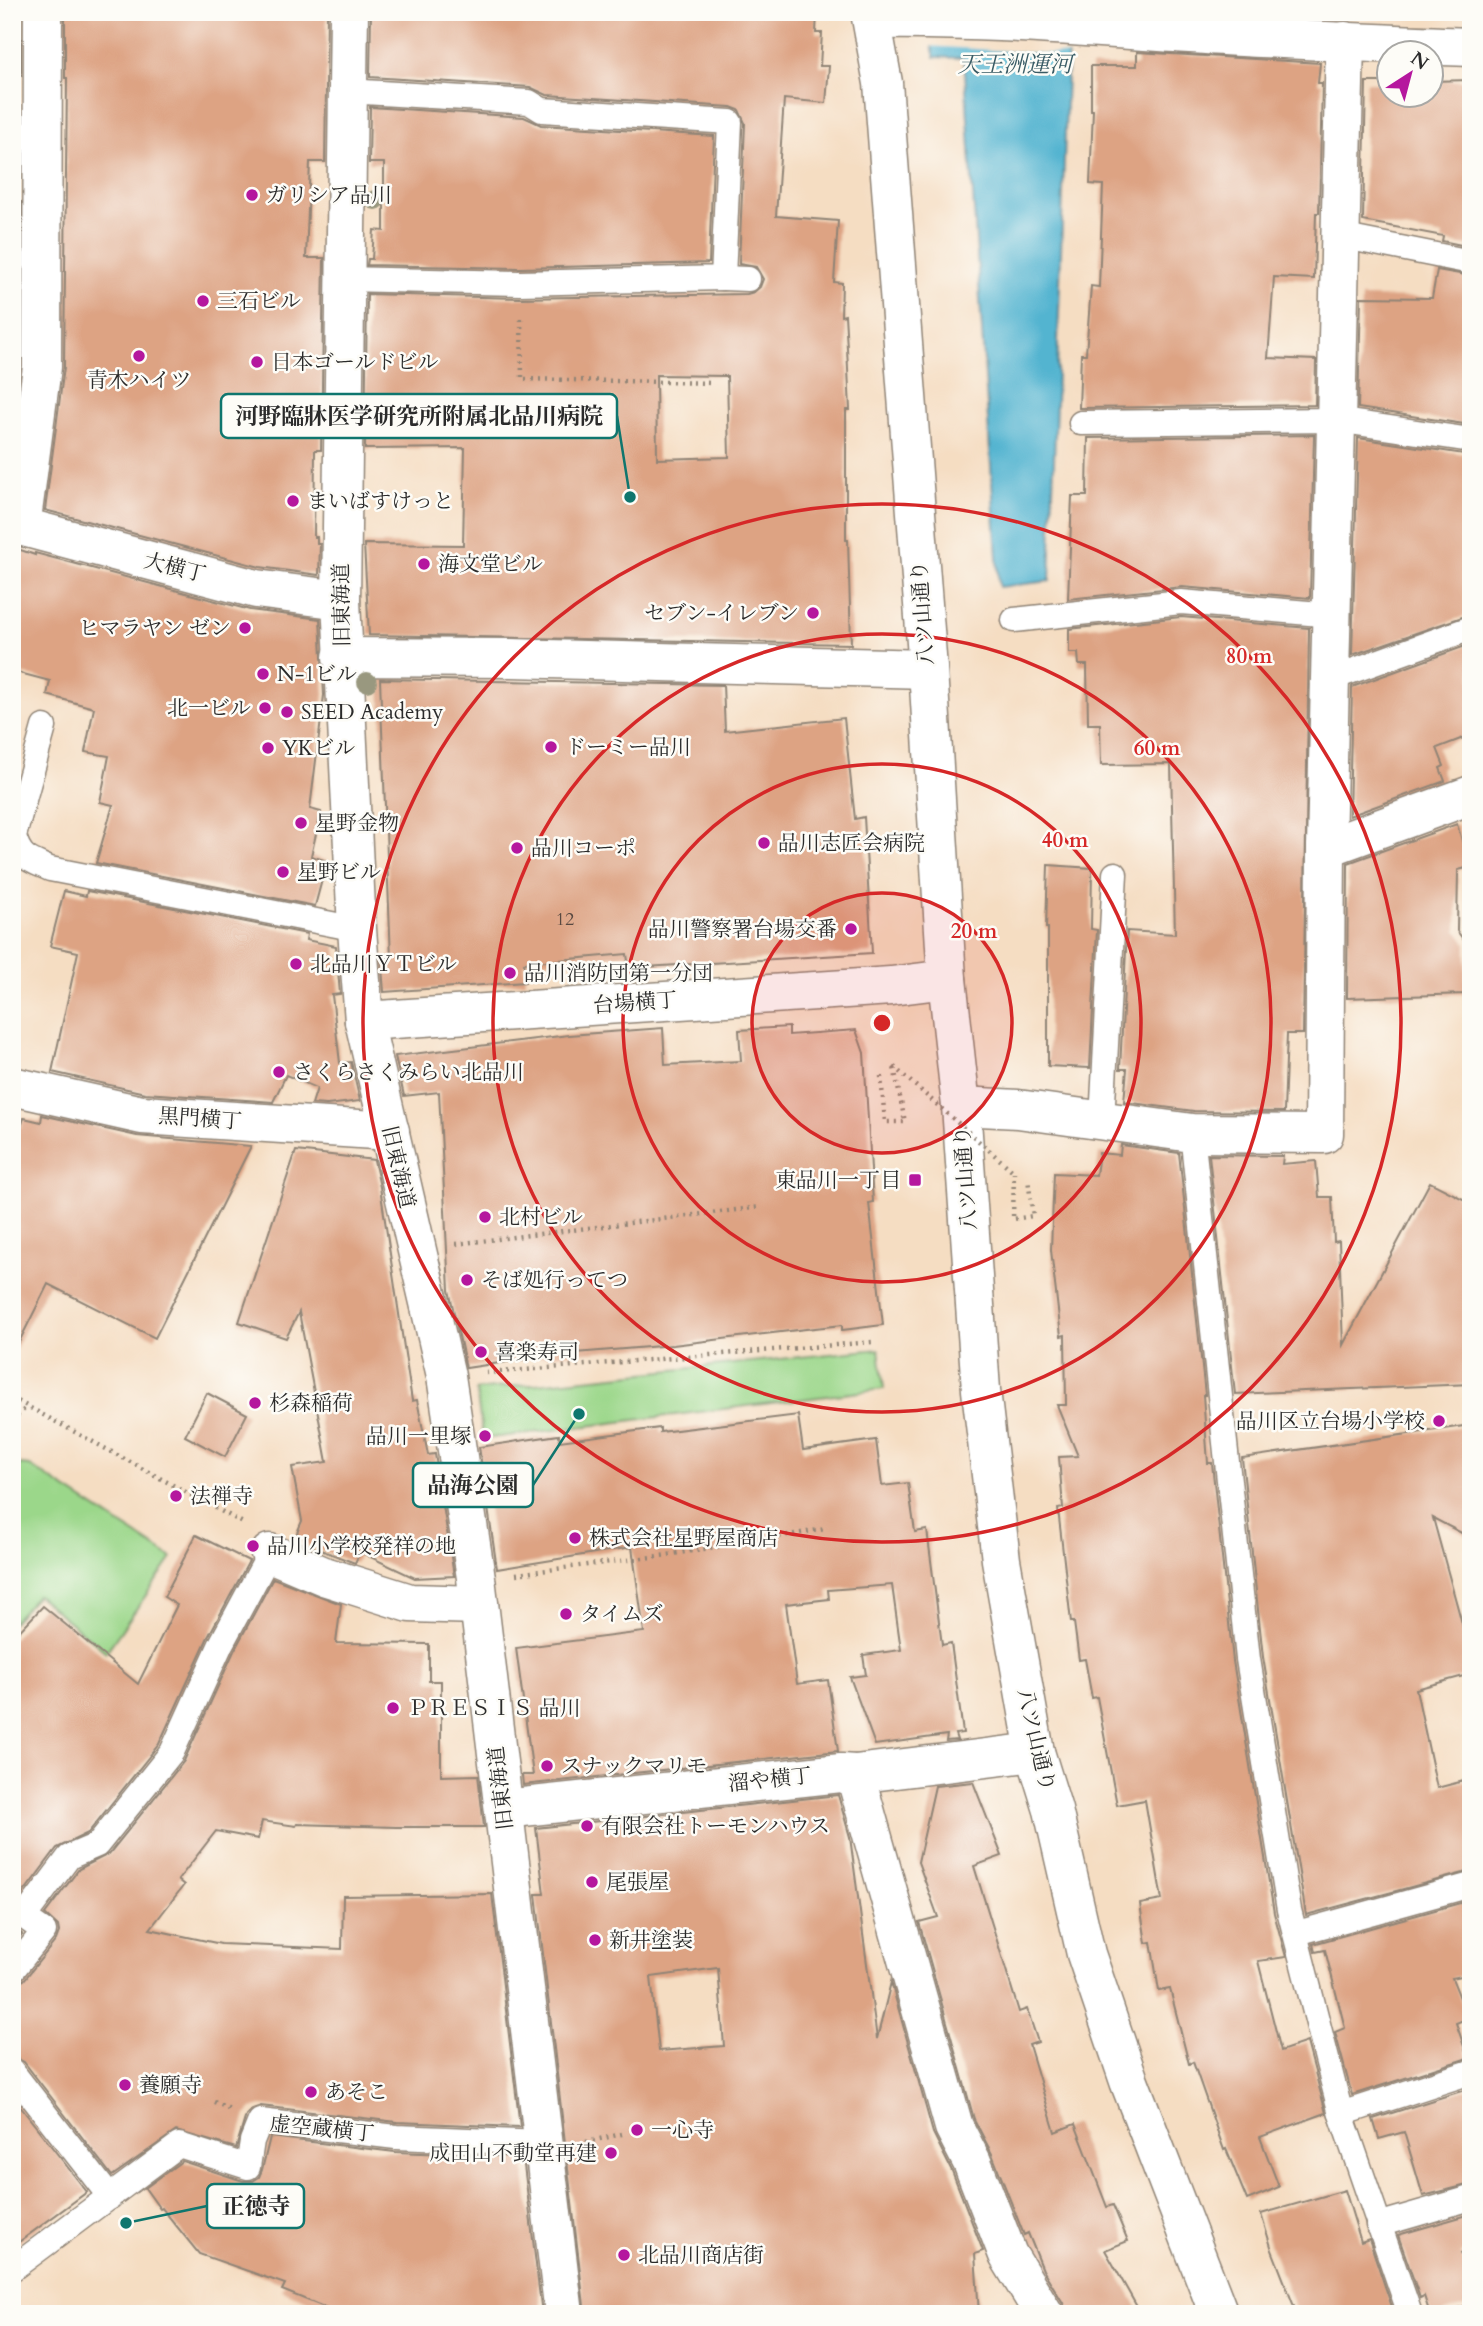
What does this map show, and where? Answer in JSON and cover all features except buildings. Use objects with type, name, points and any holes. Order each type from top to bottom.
[{"type":"street","points":[[16,526],[42,367],[43,12]]},
{"type":"street","name":"旧東海道","points":[[349,12],[343,279],[341,600],[342,657],[364,1021],[446,1376],[478,1592],[564,2314]]},
{"type":"street","points":[[871,16],[1471,47]]},
{"type":"street","name":"八ツ山通り","points":[[871,16],[883,83],[928,669],[947,979],[961,1106],[983,1403],[1001,1560],[1035,1752],[1053,1810],[1086,1954],[1129,2081],[1219,2314]]},
{"type":"street","points":[[961,1106],[1018,1109],[1192,1133],[1324,1134],[1326,848],[1345,41]]},
{"type":"street","name":"大横丁","points":[[16,526],[256,589],[341,600]]},
{"type":"street","points":[[342,657],[512,658],[928,669]]},
{"type":"street","points":[[1326,848],[1471,795]]},
{"type":"street","name":"台場横丁","points":[[364,1021],[891,986],[947,979]]},
{"type":"street","name":"黒門横丁","points":[[12,1086],[142,1115],[390,1131]]},
{"type":"street","points":[[259,1540],[324,1576],[410,1603],[478,1592]]},
{"type":"street","name":"溜や横丁","points":[[504,1809],[841,1773],[855,1774],[1035,1752]]},
{"type":"street","points":[[855,1774],[954,2127],[972,2162],[1008,2255],[1044,2314]]},
{"type":"lane","points":[[347,92],[529,102],[542,110],[730,122],[723,278]]},
{"type":"lane","points":[[1340,236],[1471,262]]},
{"type":"lane","points":[[343,279],[520,283],[748,279]]},
{"type":"lane","points":[[1082,423],[1336,420],[1471,440]]},
{"type":"lane","points":[[1014,620],[1181,602],[1332,615]]},
{"type":"lane","points":[[1330,679],[1471,628]]},
{"type":"lane","points":[[44,727],[15,836],[18,850],[26,858],[50,869],[357,929]]},
{"type":"lane","points":[[1102,1121],[1115,874]]},
{"type":"lane","points":[[1192,1133],[1248,1659],[1289,1910],[1341,2114],[1410,2314]]},
{"type":"lane","points":[[12,1971],[44,1931],[18,1912],[69,1857],[97,1845],[172,1752],[221,1644],[259,1540]]},
{"type":"lane","points":[[1297,1933],[1471,1885]]},
{"type":"lane","points":[[12,2071],[110,2197]]},
{"type":"lane","points":[[1341,2114],[1471,2072]]},
{"type":"lane","name":"虚空蔵横丁","points":[[12,2269],[179,2145],[248,2166],[252,2141],[260,2121],[396,2137],[542,2143]]},
{"type":"lane","points":[[1378,2225],[1471,2198]]},
{"type":"path","points":[[520,283],[522,379],[713,383]]},
{"type":"path","points":[[881,1076],[885,1122],[905,1122],[894,1067],[1014,1172],[1013,1219],[1033,1216],[1028,1179]]},
{"type":"path","points":[[417,1249],[761,1207]]},
{"type":"path","points":[[446,1376],[873,1342]]},
{"type":"path","points":[[12,1398],[259,1540]]},
{"type":"path","points":[[12,1420],[27,1407]]},
{"type":"path","points":[[478,1592],[667,1555],[825,1529]]},
{"type":"path","points":[[585,2142],[622,2134]]},
{"type":"green space","points":[[879,1349],[884,1389],[483,1439],[476,1390]]},
{"type":"green space","points":[[12,1464],[30,1466],[172,1558],[106,1652],[37,1595],[12,1623]]},
{"type":"water","name":"天王洲運河","points":[[922,12],[1069,12],[1050,581],[999,587],[964,58],[935,57]]},
{"type":"pier","points":[[918,12],[1072,12],[1071,55],[928,46]]},
{"type":"place","name":"ガリシア品川","points":[[252,195]]},
{"type":"place","name":"三石ビル","points":[[203,301]]},
{"type":"place","name":"青木ハイツ","points":[[139,356]]},
{"type":"place","name":"日本ゴールドビル","points":[[257,362]]},
{"type":"place","name":"河野臨牀医学研究所附属北品川病院","points":[[630,497]]},
{"type":"place","name":"まいばすけっと","points":[[293,501]]},
{"type":"place","name":"海文堂ビル","points":[[424,564]]},
{"type":"place","name":"セブン-イレブン","points":[[813,613]]},
{"type":"place","name":"ヒマラヤン ゼン","points":[[245,628]]},
{"type":"place","name":"N-1ビル","points":[[263,674]]},
{"type":"place","name":"北一ビル","points":[[265,708]]},
{"type":"place","name":"SEED Academy","points":[[287,712]]},
{"type":"place","name":"ドーミー品川","points":[[551,747]]},
{"type":"place","name":"YKビル","points":[[268,748]]},
{"type":"place","name":"星野金物","points":[[301,823]]},
{"type":"place","name":"品川志匠会病院","points":[[764,843]]},
{"type":"place","name":"品川コーポ","points":[[517,848]]},
{"type":"place","name":"星野ビル","points":[[283,872]]},
{"type":"place","name":"品川警察署台場交番","points":[[851,929]]},
{"type":"place","name":"北品川ＹＴビル","points":[[296,964]]},
{"type":"place","name":"品川消防団第一分団","points":[[510,973]]},
{"type":"place","name":"さくらさくみらい北品川","points":[[279,1072]]},
{"type":"place","name":"東品川一丁目","points":[[915,1180]]},
{"type":"place","name":"北村ビル","points":[[485,1217]]},
{"type":"place","name":"そば処行ってつ","points":[[467,1280]]},
{"type":"place","name":"喜楽寿司","points":[[481,1352]]},
{"type":"place","name":"杉森稲荷","points":[[255,1403]]},
{"type":"place","name":"品海公園","points":[[579,1414]]},
{"type":"place","name":"品川区立台場小学校","points":[[1439,1421]]},
{"type":"place","name":"品川一里塚","points":[[485,1436]]},
{"type":"place","name":"法禅寺","points":[[176,1496]]},
{"type":"place","name":"株式会社星野屋商店","points":[[575,1538]]},
{"type":"place","name":"品川小学校発祥の地","points":[[253,1546]]},
{"type":"place","name":"タイムズ","points":[[566,1614]]},
{"type":"place","name":"ＰＲＥＳＩＳ 品川","points":[[393,1708]]},
{"type":"place","name":"スナックマリモ","points":[[547,1766]]},
{"type":"place","name":"有限会社トーモンハウス","points":[[587,1826]]},
{"type":"place","name":"尾張屋","points":[[592,1882]]},
{"type":"place","name":"新井塗装","points":[[595,1940]]},
{"type":"place","name":"養願寺","points":[[125,2085]]},
{"type":"place","name":"あそこ","points":[[311,2092]]},
{"type":"place","name":"一心寺","points":[[637,2130]]},
{"type":"place","name":"成田山不動堂再建","points":[[611,2153]]},
{"type":"place","name":"正徳寺","points":[[126,2223]]},
{"type":"place","name":"北品川商店街","points":[[624,2255]]}]
